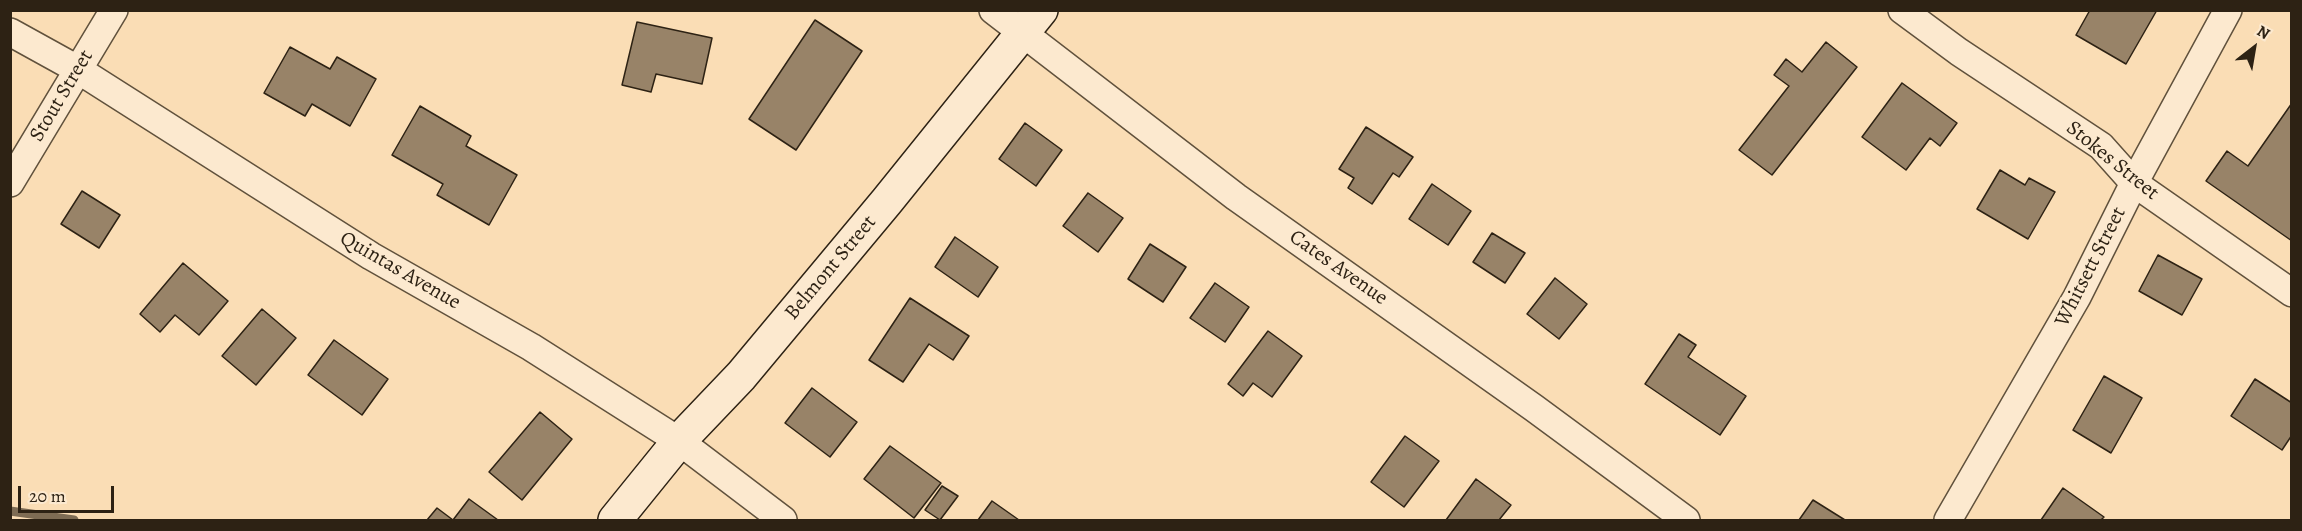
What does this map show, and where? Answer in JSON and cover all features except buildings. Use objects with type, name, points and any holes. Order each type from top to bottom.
[{"type":"street","name":"Stout Street","points":[[10,183],[114,10]]},
{"type":"street","name":"Cates Avenue","points":[[993,10],[1032,21],[1236,197],[1534,408],[1686,520]]},
{"type":"street","name":"Stokes Street","points":[[1902,10],[1959,52],[2101,146],[2134,183],[2292,293]]},
{"type":"street","name":"Whitsett Street","points":[[1948,520],[2078,297],[2134,183],[2228,10]]},
{"type":"street","name":"Belmont Street","points":[[615,520],[679,441],[741,376],[784,325],[1032,21]]},
{"type":"street","name":"Quintas Avenue","points":[[10,32],[77,69],[371,256],[531,347],[679,441],[783,520]]},
{"type":"waterway","points":[[10,511],[74,520]]}]
